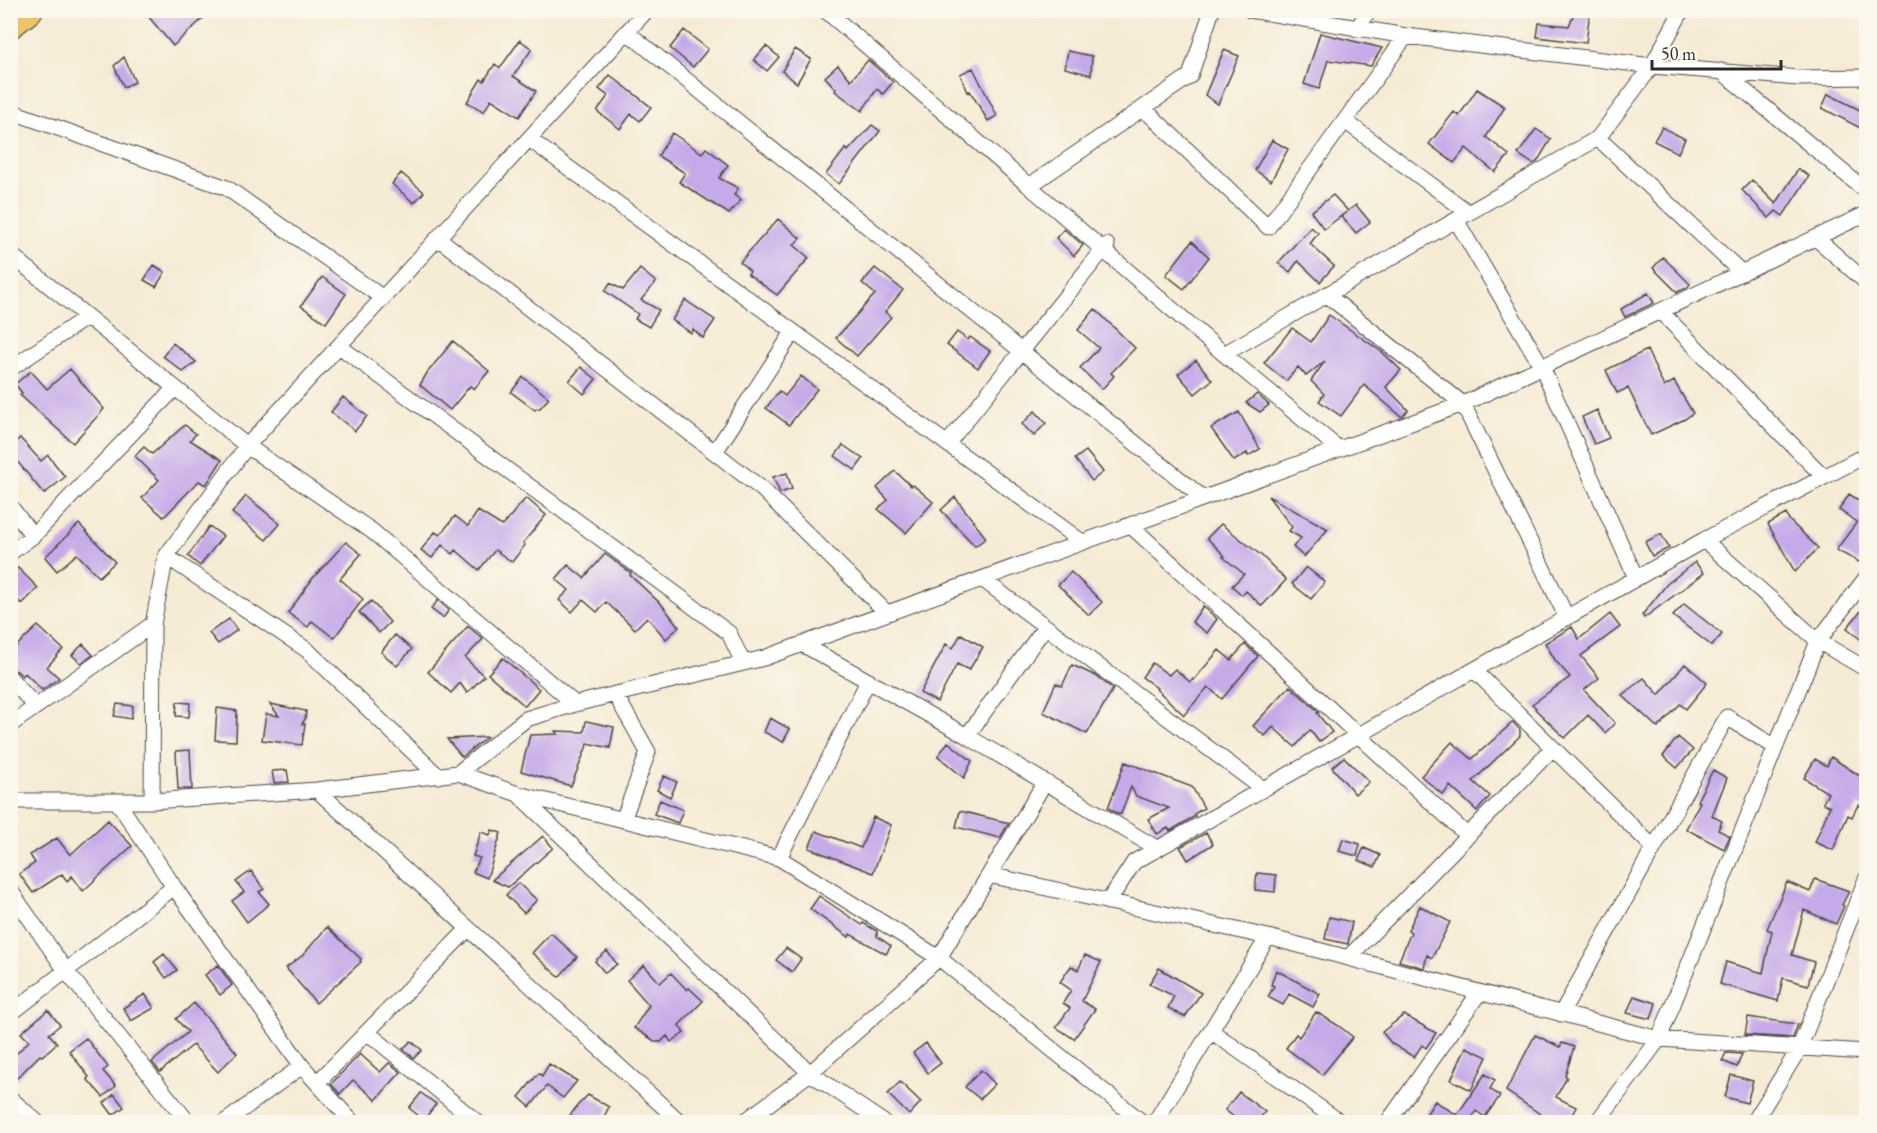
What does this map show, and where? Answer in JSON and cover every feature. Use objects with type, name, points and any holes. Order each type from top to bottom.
[{"type":"highway","points":[[10,25],[28,10]]},
{"type":"street","points":[[152,801],[153,624],[166,556],[247,446],[647,10]]},
{"type":"street","points":[[825,10],[1029,186],[1105,247],[1224,354],[1339,449]]},
{"type":"street","points":[[1029,186],[1190,76],[1212,10]]},
{"type":"street","points":[[1250,10],[1357,30],[1652,66],[1798,78],[1866,76]]},
{"type":"street","points":[[1357,30],[1369,10]]},
{"type":"street","points":[[1224,354],[1598,138],[1652,66],[1682,10]]},
{"type":"street","points":[[627,32],[1203,498]]},
{"type":"street","points":[[1143,108],[1268,227],[1406,36]]},
{"type":"street","points":[[1720,71],[1866,191]]},
{"type":"street","points":[[10,111],[227,188],[383,298]]},
{"type":"street","points":[[1345,121],[1462,216],[1542,367],[1636,579]]},
{"type":"street","points":[[1598,138],[1742,273]]},
{"type":"street","points":[[529,139],[1082,542]]},
{"type":"street","points":[[458,773],[526,720],[575,704],[764,658],[1463,404],[1866,214]]},
{"type":"street","points":[[438,238],[762,489],[887,613]]},
{"type":"street","points":[[1816,238],[1866,282]]},
{"type":"street","points":[[947,444],[1105,247]]},
{"type":"street","points":[[10,254],[247,446],[372,531],[575,704]]},
{"type":"street","points":[[1327,295],[1463,404],[1567,618]]},
{"type":"street","points":[[1660,311],[1824,477]]},
{"type":"street","points":[[10,369],[87,317]]},
{"type":"street","points":[[716,452],[793,332]]},
{"type":"street","points":[[339,346],[729,633],[743,663]]},
{"type":"street","points":[[10,553],[33,536],[175,388]]},
{"type":"street","points":[[1108,902],[1134,862],[1704,540],[1866,455]]},
{"type":"street","points":[[10,506],[33,536]]},
{"type":"street","points":[[1130,525],[1468,836]]},
{"type":"street","points":[[1704,540],[1818,641],[1866,669]]},
{"type":"street","points":[[166,556],[307,650],[438,776]]},
{"type":"street","points":[[1597,1122],[1659,1039],[1818,641],[1866,578]]},
{"type":"street","points":[[982,579],[1263,789]]},
{"type":"street","points":[[10,724],[153,624]]},
{"type":"street","points":[[967,736],[1045,627]]},
{"type":"street","points":[[802,644],[967,736],[1158,849]]},
{"type":"street","points":[[1474,670],[1654,848]]},
{"type":"street","points":[[10,678],[36,707]]},
{"type":"street","points":[[779,858],[868,681]]},
{"type":"street","points":[[615,694],[648,752],[623,820]]},
{"type":"street","points":[[1561,1014],[1727,717],[1775,747]]},
{"type":"street","points":[[1348,958],[1553,748]]},
{"type":"street","points":[[10,801],[152,801],[316,790],[458,773],[518,794],[779,858],[939,958],[1142,1122]]},
{"type":"street","points":[[744,1122],[810,1073],[939,958],[1045,782]]},
{"type":"street","points":[[316,790],[680,1122]]},
{"type":"street","points":[[518,794],[810,1073],[882,1122]]},
{"type":"street","points":[[117,801],[174,887],[302,1066],[352,1122]]},
{"type":"street","points":[[990,874],[1268,937],[1659,1039],[1866,1052]]},
{"type":"street","points":[[1754,1122],[1799,1049],[1866,879]]},
{"type":"street","points":[[10,1014],[174,887]]},
{"type":"street","points":[[10,890],[66,971],[188,1122]]},
{"type":"street","points":[[317,1083],[468,929]]},
{"type":"street","points":[[1155,1122],[1268,937]]},
{"type":"street","points":[[1388,1122],[1479,993]]},
{"type":"street","points":[[1211,1031],[1340,1122]]},
{"type":"street","points":[[367,1032],[477,1122]]},
{"type":"street","points":[[225,1122],[302,1066]]},
{"type":"street","points":[[10,1098],[37,1122]]},
{"type":"building","points":[[143,10],[212,10],[173,46]]},
{"type":"building","points":[[1575,10],[1590,10],[1586,43],[1537,37],[1539,23],[1569,26]]},
{"type":"building","points":[[684,30],[708,49],[693,67],[670,48]]},
{"type":"building","points":[[1320,33],[1382,48],[1371,66],[1328,60],[1319,89],[1304,84]]},
{"type":"building","points":[[520,40],[532,49],[513,76],[536,91],[519,117],[491,99],[484,112],[467,102],[481,79],[484,81],[495,64],[500,68]]},
{"type":"building","points":[[766,46],[779,57],[767,71],[754,60]]},
{"type":"building","points":[[795,49],[811,59],[797,83],[782,71]]},
{"type":"building","points":[[1224,50],[1239,56],[1218,104],[1205,95]]},
{"type":"building","points":[[1068,51],[1092,56],[1091,75],[1065,68]]},
{"type":"building","points":[[124,57],[135,82],[124,87],[114,66]]},
{"type":"building","points":[[868,60],[893,82],[883,94],[877,89],[862,111],[835,91],[836,89],[825,77],[838,65],[851,80]]},
{"type":"building","points":[[973,68],[997,116],[988,121],[970,91],[968,92],[960,74]]},
{"type":"building","points":[[610,75],[651,107],[640,121],[631,114],[620,129],[597,111],[608,96],[599,89]]},
{"type":"building","points":[[1477,89],[1505,107],[1486,137],[1509,155],[1495,172],[1466,148],[1454,163],[1429,144],[1454,112],[1459,116]]},
{"type":"building","points":[[1828,94],[1866,113],[1866,131],[1822,108]]},
{"type":"building","points":[[872,125],[880,131],[839,184],[826,174],[846,148],[848,151]]},
{"type":"building","points":[[1662,127],[1685,139],[1678,153],[1654,141]]},
{"type":"building","points":[[1536,129],[1551,139],[1537,162],[1533,164],[1518,154]]},
{"type":"building","points":[[672,133],[702,153],[706,148],[728,165],[719,178],[738,188],[734,195],[741,200],[729,214],[679,182],[685,173],[658,156]]},
{"type":"building","points":[[1272,140],[1288,149],[1271,181],[1255,170]]},
{"type":"building","points":[[1798,169],[1809,176],[1783,216],[1776,211],[1769,218],[1742,190],[1752,180],[1776,204]]},
{"type":"building","points":[[401,173],[424,192],[414,203],[392,184]]},
{"type":"building","points":[[1333,195],[1348,211],[1324,229],[1311,212]]},
{"type":"building","points":[[1356,205],[1370,222],[1356,233],[1341,216]]},
{"type":"building","points":[[778,219],[800,238],[794,245],[809,258],[777,295],[748,274],[750,271],[740,262]]},
{"type":"building","points":[[1311,227],[1318,233],[1310,244],[1334,266],[1320,282],[1298,261],[1290,272],[1278,263]]},
{"type":"building","points":[[1064,229],[1083,245],[1074,256],[1056,238]]},
{"type":"building","points":[[1192,241],[1209,257],[1184,289],[1166,275]]},
{"type":"building","points":[[1663,257],[1690,284],[1687,288],[1677,292],[1653,268]]},
{"type":"building","points":[[154,265],[165,272],[156,287],[144,280]]},
{"type":"building","points":[[875,268],[903,290],[885,312],[891,317],[857,356],[836,338],[875,294],[862,283]]},
{"type":"building","points":[[640,269],[656,282],[641,300],[659,310],[649,327],[635,319],[638,314],[605,291],[610,283],[623,290]]},
{"type":"building","points":[[322,277],[346,294],[326,323],[301,306]]},
{"type":"building","points":[[1648,293],[1654,303],[1625,317],[1621,309]]},
{"type":"building","points":[[685,300],[715,320],[703,338],[693,329],[691,333],[672,320]]},
{"type":"building","points":[[1095,309],[1135,348],[1111,373],[1114,376],[1102,389],[1080,368],[1099,348],[1078,330]]},
{"type":"building","points":[[1329,315],[1382,352],[1401,370],[1386,387],[1408,410],[1403,416],[1364,385],[1341,416],[1319,401],[1324,394],[1311,381],[1325,361],[1306,376],[1298,367],[1286,381],[1264,363],[1292,328],[1311,342]]},
{"type":"building","points":[[957,332],[968,340],[970,337],[990,351],[978,368],[947,345]]},
{"type":"building","points":[[453,341],[489,371],[474,389],[470,386],[450,410],[420,385]]},
{"type":"building","points":[[173,343],[196,362],[183,372],[163,356]]},
{"type":"building","points":[[1647,350],[1664,387],[1674,381],[1693,413],[1651,435],[1628,388],[1617,393],[1606,370]]},
{"type":"building","points":[[1196,360],[1212,380],[1195,394],[1178,374]]},
{"type":"building","points":[[581,367],[596,379],[584,394],[569,381]]},
{"type":"building","points":[[70,369],[104,409],[73,443],[20,395],[22,393],[15,384],[31,371],[47,389]]},
{"type":"building","points":[[801,376],[817,389],[789,425],[766,408],[779,391],[785,396]]},
{"type":"building","points":[[523,377],[549,398],[539,409],[535,410],[511,392]]},
{"type":"building","points":[[1257,394],[1269,405],[1260,412],[1246,403]]},
{"type":"building","points":[[343,397],[367,416],[355,431],[331,412]]},
{"type":"building","points":[[1597,410],[1609,438],[1594,444],[1582,417]]},
{"type":"building","points":[[1035,411],[1046,423],[1034,436],[1022,424]]},
{"type":"building","points":[[1239,412],[1260,449],[1248,456],[1247,453],[1234,461],[1211,428]]},
{"type":"building","points":[[185,425],[196,434],[190,440],[222,460],[206,485],[199,481],[164,517],[142,498],[159,480],[135,456],[144,447],[152,454]]},
{"type":"building","points":[[20,438],[41,461],[48,455],[65,477],[44,494],[17,461],[10,467],[10,447]]},
{"type":"building","points":[[843,445],[863,459],[855,470],[835,456]]},
{"type":"building","points":[[1086,451],[1103,472],[1092,481],[1075,459]]},
{"type":"building","points":[[895,471],[933,502],[906,533],[878,509],[888,500],[877,488]]},
{"type":"building","points":[[787,473],[792,489],[780,493],[773,477]]},
{"type":"building","points":[[1849,494],[1866,505],[1866,552],[1861,563],[1836,550],[1857,522],[1839,510]]},
{"type":"building","points":[[246,496],[280,524],[266,540],[232,513]]},
{"type":"building","points":[[1268,496],[1328,529],[1304,557],[1293,547],[1301,538],[1289,531],[1292,527]]},
{"type":"building","points":[[955,497],[986,538],[975,546],[941,510]]},
{"type":"building","points":[[526,498],[546,515],[523,543],[525,545],[512,562],[495,550],[479,570],[456,550],[453,554],[442,545],[432,558],[421,550],[435,532],[440,535],[455,516],[468,526],[478,511],[502,526]]},
{"type":"building","points":[[1786,514],[1790,521],[1818,548],[1795,572],[1768,524]]},
{"type":"building","points":[[79,524],[115,562],[99,577],[77,554],[57,571],[45,557]]},
{"type":"building","points":[[1221,524],[1262,556],[1286,580],[1262,606],[1246,591],[1242,595],[1232,586],[1244,574],[1223,557],[1225,556],[1207,538]]},
{"type":"building","points":[[209,526],[223,536],[200,566],[188,556]]},
{"type":"building","points":[[1661,534],[1669,548],[1652,556],[1645,542]]},
{"type":"building","points":[[346,542],[361,554],[340,579],[363,599],[334,638],[312,621],[308,627],[288,613],[313,578]]},
{"type":"building","points":[[605,554],[631,573],[630,575],[662,605],[679,627],[666,639],[647,617],[635,629],[606,602],[597,612],[583,600],[572,612],[559,600],[569,590],[556,579],[568,565],[584,578]]},
{"type":"building","points":[[1695,562],[1704,573],[1644,618],[1642,615],[1667,584]]},
{"type":"building","points":[[1306,567],[1325,582],[1311,599],[1292,584]]},
{"type":"building","points":[[18,568],[38,588],[22,604],[10,593],[10,575]]},
{"type":"building","points":[[1071,572],[1102,602],[1089,615],[1058,585]]},
{"type":"building","points":[[438,600],[449,610],[443,618],[431,609]]},
{"type":"building","points":[[371,601],[390,622],[379,633],[359,612]]},
{"type":"building","points":[[1684,604],[1722,634],[1712,646],[1673,616]]},
{"type":"building","points":[[1866,605],[1866,644],[1847,628]]},
{"type":"building","points":[[1203,606],[1217,619],[1207,633],[1192,622]]},
{"type":"building","points":[[1610,614],[1620,627],[1581,656],[1599,678],[1584,690],[1615,723],[1605,733],[1588,715],[1565,738],[1532,704],[1570,677],[1555,660],[1545,643],[1572,627],[1579,639]]},
{"type":"building","points":[[229,619],[237,630],[218,644],[209,633]]},
{"type":"building","points":[[38,626],[63,649],[47,667],[59,678],[42,690],[25,673],[22,676],[10,669],[10,652]]},
{"type":"building","points":[[468,626],[483,639],[465,658],[484,676],[467,693],[460,683],[451,693],[428,672]]},
{"type":"building","points":[[961,634],[983,647],[969,670],[957,664],[937,702],[920,693],[946,644],[953,648]]},
{"type":"building","points":[[395,635],[412,649],[397,666],[381,652]]},
{"type":"building","points":[[83,644],[93,655],[81,663],[72,655]]},
{"type":"building","points":[[1245,644],[1258,656],[1222,699],[1208,687],[1184,715],[1157,688],[1142,677],[1152,663],[1169,675],[1175,669],[1190,682],[1219,650],[1231,660]]},
{"type":"building","points":[[503,658],[539,689],[525,706],[488,674]]},
{"type":"building","points":[[1685,664],[1707,683],[1686,709],[1680,704],[1658,728],[1622,695],[1644,678],[1659,695]]},
{"type":"building","points":[[1072,665],[1096,676],[1113,689],[1087,734],[1043,712],[1056,683],[1062,686]]},
{"type":"building","points":[[1290,686],[1319,712],[1317,713],[1332,732],[1319,742],[1310,730],[1295,747],[1273,727],[1265,736],[1253,726]]},
{"type":"building","points":[[177,702],[190,703],[189,717],[176,716]]},
{"type":"building","points":[[117,704],[133,706],[131,719],[114,716]]},
{"type":"building","points":[[270,704],[306,711],[302,724],[305,724],[302,745],[262,740],[266,714],[279,716]]},
{"type":"building","points":[[217,708],[237,711],[236,741],[215,740]]},
{"type":"building","points":[[770,718],[790,729],[783,742],[764,732]]},
{"type":"building","points":[[586,721],[614,727],[610,748],[588,743],[571,786],[521,771],[530,735],[558,734],[555,731],[584,732]]},
{"type":"building","points":[[1513,722],[1520,730],[1520,736],[1473,781],[1490,796],[1477,811],[1450,786],[1443,795],[1421,776],[1452,742],[1472,759]]},
{"type":"building","points":[[487,737],[462,757],[447,739]]},
{"type":"building","points":[[1678,737],[1693,750],[1677,768],[1663,756]]},
{"type":"building","points":[[948,742],[972,761],[964,778],[938,756]]},
{"type":"building","points":[[190,750],[192,789],[178,789],[176,751]]},
{"type":"building","points":[[1344,757],[1369,782],[1355,794],[1332,767]]},
{"type":"building","points":[[1831,757],[1866,780],[1866,809],[1858,805],[1852,817],[1848,815],[1833,850],[1815,842],[1830,806],[1823,803],[1828,793],[1804,778],[1815,759],[1827,766]]},
{"type":"building","points":[[1125,762],[1192,787],[1204,808],[1170,831],[1168,828],[1157,834],[1148,819],[1169,808],[1136,796],[1131,787],[1121,814],[1118,814],[1108,808]]},
{"type":"building","points":[[287,770],[289,782],[274,783],[272,771]]},
{"type":"building","points":[[1713,770],[1727,778],[1712,816],[1722,821],[1718,830],[1730,836],[1724,849],[1686,829]]},
{"type":"building","points":[[664,776],[677,782],[670,797],[657,790]]},
{"type":"building","points":[[660,800],[683,810],[678,823],[654,814]]},
{"type":"building","points":[[960,811],[1009,823],[1000,838],[956,827]]},
{"type":"building","points":[[873,817],[891,825],[873,873],[809,848],[816,831],[861,848]]},
{"type":"building","points":[[108,820],[132,846],[83,891],[72,876],[67,881],[62,874],[33,893],[19,874],[35,863],[30,855],[57,838],[70,855]]},
{"type":"building","points":[[492,830],[501,833],[487,878],[473,872],[480,858],[473,856],[481,832],[490,835]]},
{"type":"building","points":[[1206,833],[1213,844],[1188,860],[1180,847]]},
{"type":"building","points":[[543,836],[553,848],[508,887],[492,880]]},
{"type":"building","points":[[1343,839],[1360,844],[1357,856],[1339,851]]},
{"type":"building","points":[[1364,848],[1380,855],[1375,867],[1358,860]]},
{"type":"building","points":[[251,871],[264,889],[259,892],[269,904],[247,922],[232,901],[244,892],[236,882]]},
{"type":"building","points":[[1257,873],[1276,875],[1275,892],[1255,890]]},
{"type":"building","points":[[1815,879],[1849,891],[1836,924],[1804,910],[1792,955],[1814,962],[1808,985],[1783,978],[1778,1001],[1720,984],[1726,962],[1763,973],[1772,931],[1767,929],[1787,882],[1810,892]]},
{"type":"building","points":[[518,883],[537,900],[524,913],[506,895]]},
{"type":"building","points":[[819,896],[862,925],[863,923],[877,931],[877,936],[891,946],[886,954],[850,934],[849,937],[810,909]]},
{"type":"building","points":[[1420,906],[1450,922],[1432,958],[1427,955],[1424,968],[1399,961],[1411,932],[1408,930]]},
{"type":"building","points":[[1329,917],[1352,922],[1348,944],[1325,939]]},
{"type":"building","points":[[327,927],[361,959],[361,962],[316,1003],[286,968],[303,955]]},
{"type":"building","points":[[551,933],[577,957],[559,977],[532,953]]},
{"type":"building","points":[[786,948],[801,959],[792,972],[776,960]]},
{"type":"building","points":[[607,951],[617,964],[605,973],[595,961]]},
{"type":"building","points":[[164,954],[177,970],[166,978],[154,962]]},
{"type":"building","points":[[1085,955],[1101,962],[1082,1001],[1095,1009],[1074,1039],[1056,1027],[1070,1008],[1063,1003],[1071,990],[1060,982],[1071,966],[1078,970]]},
{"type":"building","points":[[218,965],[232,985],[220,995],[205,975]]},
{"type":"building","points":[[644,965],[660,983],[671,973],[687,990],[689,988],[703,1001],[679,1025],[684,1033],[671,1042],[667,1036],[661,1042],[656,1042],[634,1028],[649,1005],[627,980]]},
{"type":"building","points":[[1159,968],[1201,993],[1185,1017],[1168,1008],[1174,996],[1149,984]]},
{"type":"building","points":[[1276,970],[1320,994],[1313,1007],[1289,994],[1283,1005],[1268,997],[1274,986],[1271,985]]},
{"type":"building","points":[[145,994],[154,1008],[131,1021],[123,1008]]},
{"type":"building","points":[[1634,996],[1656,1003],[1651,1019],[1627,1013]]},
{"type":"building","points":[[194,1003],[237,1053],[218,1072],[193,1045],[160,1072],[152,1062],[188,1032],[176,1019]]},
{"type":"building","points":[[48,1010],[60,1025],[49,1034],[57,1043],[42,1056],[40,1055],[10,1085],[10,1060],[29,1041],[21,1033]]},
{"type":"building","points":[[1316,1012],[1353,1037],[1322,1075],[1286,1048],[1296,1034],[1299,1037]]},
{"type":"building","points":[[1404,1015],[1436,1033],[1426,1048],[1422,1045],[1414,1057],[1392,1044],[1382,1032]]},
{"type":"building","points":[[1748,1017],[1798,1024],[1793,1038],[1745,1035]]},
{"type":"building","points":[[1535,1035],[1560,1047],[1562,1043],[1574,1047],[1565,1076],[1567,1077],[1556,1097],[1576,1107],[1568,1122],[1552,1122],[1506,1091]]},
{"type":"building","points":[[86,1038],[108,1067],[103,1071],[116,1086],[103,1097],[87,1079],[89,1077],[69,1051]]},
{"type":"building","points":[[411,1041],[422,1050],[414,1058],[403,1049]]},
{"type":"building","points":[[926,1043],[941,1063],[928,1073],[913,1053]]},
{"type":"building","points":[[1466,1047],[1487,1057],[1471,1090],[1451,1080]]},
{"type":"building","points":[[1726,1053],[1742,1054],[1737,1067],[1722,1061]]},
{"type":"building","points":[[360,1054],[380,1072],[389,1063],[401,1072],[376,1100],[353,1080],[340,1094],[331,1084]]},
{"type":"building","points":[[549,1064],[577,1081],[563,1098],[547,1086],[530,1107],[519,1097],[539,1073],[542,1076]]},
{"type":"building","points":[[981,1070],[995,1084],[980,1099],[965,1087]]},
{"type":"building","points":[[1485,1074],[1495,1080],[1490,1089],[1500,1096],[1485,1117],[1476,1111],[1470,1122],[1421,1122],[1435,1101],[1457,1115]]},
{"type":"building","points":[[1731,1075],[1753,1081],[1747,1103],[1725,1097]]},
{"type":"building","points":[[900,1082],[921,1102],[909,1115],[888,1094]]},
{"type":"building","points":[[1239,1092],[1265,1112],[1257,1122],[1240,1122],[1225,1110]]},
{"type":"building","points":[[421,1093],[436,1104],[424,1120],[409,1108]]},
{"type":"building","points":[[114,1094],[124,1107],[113,1115],[104,1103]]},
{"type":"building","points":[[588,1095],[609,1107],[601,1122],[565,1122],[578,1105]]}]
